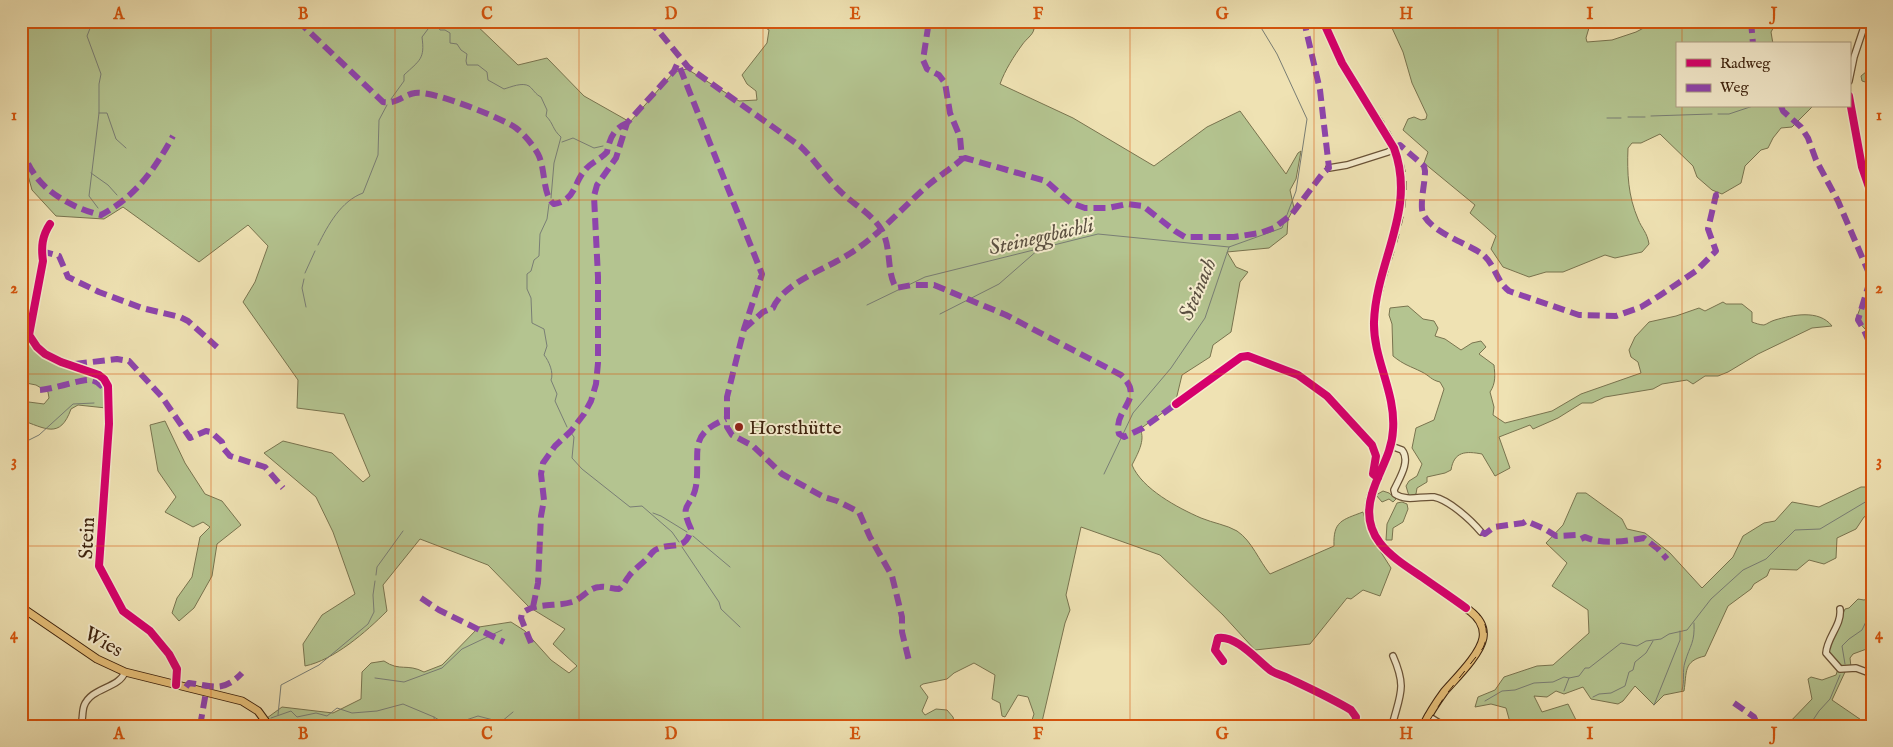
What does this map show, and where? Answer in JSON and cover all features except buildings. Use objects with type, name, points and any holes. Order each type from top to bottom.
[{"type":"main road","points":[[1323,21],[1346,70],[1388,136],[1394,148],[1401,173],[1401,202],[1377,299],[1374,332],[1378,358],[1393,412],[1391,446],[1369,506],[1371,526],[1377,540],[1390,555],[1475,615],[1483,629],[1483,638],[1478,650],[1443,694],[1423,726]]},
{"type":"main road","name":"Wies","points":[[21,607],[97,658],[125,672]]},
{"type":"main road","points":[[125,672],[242,701],[261,715],[269,726]]},
{"type":"street","points":[[1850,76],[1854,57],[1866,21]]},
{"type":"street","points":[[1850,102],[1862,168],[1872,196]]},
{"type":"street","points":[[1329,168],[1346,165],[1394,148]]},
{"type":"street","name":"Stein","points":[[50,224],[40,250],[43,261],[29,335],[37,347],[45,354],[60,362],[92,372],[104,379],[108,386],[109,424],[99,566],[104,579],[114,591],[123,611],[150,631],[170,654],[177,669],[176,684]]},
{"type":"street","points":[[1176,404],[1241,358],[1248,356],[1298,375],[1327,396],[1372,445],[1376,456],[1373,474],[1378,478]]},
{"type":"street","points":[[1391,446],[1402,450],[1406,458],[1394,490],[1395,494],[1410,498],[1438,498],[1469,518],[1481,532]]},
{"type":"street","points":[[1840,609],[1841,616],[1828,644],[1826,653],[1840,669],[1856,668],[1872,674]]},
{"type":"street","points":[[1223,661],[1215,650],[1218,638],[1233,641],[1270,670],[1351,710],[1356,717],[1355,726]]},
{"type":"street","points":[[1392,726],[1402,689],[1401,675],[1393,656]]},
{"type":"street","name":"Wies","points":[[81,726],[84,706],[97,692],[122,679],[125,672]]},
{"type":"street","points":[[1428,716],[1444,726]]},
{"type":"green space","points":[[21,21],[472,21],[518,65],[547,58],[584,96],[630,122],[674,72],[687,69],[739,101],[757,100],[756,91],[747,84],[742,75],[767,43],[769,30],[754,21],[1008,21],[1034,29],[1013,58],[1000,84],[1073,118],[1154,166],[1207,127],[1240,111],[1286,174],[1301,151],[1296,179],[1290,190],[1294,208],[1288,219],[1287,234],[1269,248],[1227,252],[1236,267],[1248,272],[1240,282],[1231,332],[1213,345],[1210,357],[1182,375],[1175,404],[1140,429],[1142,433],[1141,443],[1132,465],[1144,482],[1162,497],[1201,518],[1237,531],[1251,546],[1270,574],[1334,546],[1337,526],[1349,517],[1363,512],[1370,535],[1391,568],[1380,596],[1363,590],[1351,599],[1347,598],[1310,644],[1255,650],[1223,615],[1160,555],[1081,527],[1066,595],[1070,610],[1065,623],[1041,726],[1030,726],[1034,714],[1028,697],[1018,695],[1005,717],[1002,716],[1000,703],[992,699],[995,675],[974,663],[954,673],[947,679],[920,686],[928,697],[922,711],[925,715],[936,709],[947,710],[953,717],[955,725],[959,726],[272,726],[267,718],[282,707],[333,713],[361,699],[362,672],[371,663],[384,661],[395,666],[418,669],[424,672],[442,665],[479,627],[511,622],[525,631],[551,660],[569,673],[577,666],[553,644],[565,629],[529,607],[488,565],[420,539],[383,585],[387,611],[349,644],[327,658],[305,666],[303,644],[322,615],[355,594],[333,532],[316,497],[264,453],[283,441],[332,453],[363,482],[370,476],[344,414],[297,408],[298,380],[243,302],[255,282],[268,246],[248,225],[199,262],[123,207],[104,219],[56,216],[32,190],[23,157],[21,158]]},
{"type":"green space","points":[[1402,21],[1591,21],[1586,38],[1587,42],[1612,40],[1636,32],[1657,21],[1813,21],[1790,27],[1776,23],[1771,32],[1773,42],[1676,42],[1676,108],[1811,108],[1792,127],[1781,128],[1768,148],[1761,150],[1745,166],[1741,183],[1722,194],[1712,190],[1697,177],[1693,166],[1660,134],[1641,143],[1632,143],[1628,148],[1630,193],[1649,244],[1642,252],[1615,258],[1605,255],[1563,272],[1546,272],[1529,277],[1503,267],[1491,249],[1496,236],[1470,213],[1475,205],[1424,163],[1428,152],[1403,130],[1408,119],[1414,117],[1421,120],[1426,119],[1427,115],[1412,83],[1403,52],[1392,28]]},
{"type":"green space","points":[[1872,67],[1872,84],[1862,81],[1861,76]]},
{"type":"green space","points":[[1868,301],[1872,302],[1872,328],[1865,329],[1856,319],[1861,306]]},
{"type":"green space","points":[[1723,302],[1726,304],[1742,304],[1752,312],[1752,322],[1761,325],[1789,316],[1813,315],[1827,321],[1832,326],[1812,328],[1758,354],[1728,372],[1718,376],[1705,376],[1693,384],[1687,380],[1662,384],[1653,389],[1605,397],[1592,403],[1582,403],[1558,418],[1533,429],[1530,425],[1499,437],[1510,468],[1495,476],[1482,454],[1462,454],[1455,459],[1451,470],[1427,477],[1427,482],[1417,488],[1416,494],[1409,496],[1406,486],[1409,481],[1417,476],[1422,464],[1412,448],[1416,428],[1434,420],[1444,389],[1440,382],[1393,356],[1390,308],[1408,306],[1423,319],[1434,321],[1438,328],[1435,336],[1445,339],[1461,350],[1472,343],[1481,341],[1486,347],[1479,354],[1494,365],[1495,376],[1490,392],[1494,407],[1493,415],[1505,423],[1552,411],[1581,394],[1641,373],[1638,362],[1631,357],[1629,350],[1635,337],[1649,322],[1676,316],[1699,308],[1705,311]]},
{"type":"green space","points":[[21,338],[56,363],[90,374],[96,378],[107,389],[106,408],[78,405],[71,409],[62,425],[51,429],[21,420],[21,401],[44,404],[49,398],[48,392],[36,385],[21,382]]},
{"type":"green space","points":[[165,421],[185,463],[205,494],[222,501],[241,525],[217,544],[212,576],[194,608],[179,621],[172,613],[177,598],[192,577],[200,537],[210,527],[203,522],[193,527],[165,512],[176,497],[158,471],[150,425]]},
{"type":"green space","points":[[1861,487],[1872,487],[1872,515],[1864,517],[1856,529],[1837,538],[1836,558],[1824,564],[1809,560],[1797,570],[1770,569],[1767,576],[1754,584],[1751,589],[1728,606],[1705,656],[1689,664],[1684,691],[1664,695],[1654,705],[1635,686],[1623,701],[1618,704],[1591,699],[1583,687],[1564,694],[1556,691],[1547,697],[1534,696],[1542,712],[1568,704],[1579,726],[1511,726],[1506,708],[1491,704],[1475,707],[1478,697],[1495,690],[1504,677],[1537,666],[1553,665],[1589,633],[1588,610],[1552,586],[1567,563],[1546,543],[1563,525],[1577,493],[1586,493],[1622,519],[1627,529],[1645,533],[1670,553],[1702,588],[1733,557],[1743,536],[1764,523],[1775,521],[1792,502],[1819,507]]},
{"type":"green space","points":[[1383,491],[1396,499],[1393,502],[1389,499],[1382,502],[1376,495]]},
{"type":"green space","points":[[1397,503],[1407,504],[1408,509],[1403,522],[1393,528],[1392,540],[1386,540],[1387,524]]},
{"type":"green space","points":[[1872,580],[1872,647],[1853,654],[1850,658],[1851,667],[1843,669],[1829,656],[1829,645],[1845,609],[1849,608],[1858,599],[1870,598]]},
{"type":"green space","points":[[1838,669],[1845,672],[1832,700],[1870,726],[1786,726],[1812,699],[1808,679],[1811,677],[1822,680],[1836,675]]},
{"type":"waterway","points":[[93,21],[87,36],[101,74],[99,113],[89,196],[98,208]]},
{"type":"waterway","name":"Steinach","points":[[1104,474],[1133,413],[1171,368],[1205,318],[1229,247],[1282,228],[1296,191],[1307,119],[1277,54],[1257,21]]},
{"type":"waterway","points":[[428,22],[435,22],[440,30],[450,33],[450,43],[457,44],[467,54],[467,65],[478,65],[487,72],[488,80],[504,89],[523,84],[529,86],[541,97],[547,110],[546,116],[561,137],[554,163],[551,198]]},
{"type":"waterway","points":[[391,99],[404,81],[404,75],[422,55],[422,37],[428,29],[428,22]]},
{"type":"waterway","points":[[318,245],[331,222],[342,208],[363,193],[378,155],[379,120],[387,105]]},
{"type":"waterway","points":[[1718,114],[1729,114],[1747,108]]},
{"type":"waterway","points":[[99,113],[107,113],[116,139],[126,148]]},
{"type":"waterway","points":[[1651,116],[1712,114]]},
{"type":"waterway","points":[[1628,117],[1645,117]]},
{"type":"waterway","points":[[1607,118],[1621,118]]},
{"type":"waterway","points":[[562,142],[573,138],[594,148],[603,146]]},
{"type":"waterway","points":[[91,173],[108,185],[117,195]]},
{"type":"waterway","points":[[549,204],[547,219],[540,234],[539,256],[534,260],[531,271],[527,274],[527,289],[531,298],[532,323],[544,329],[547,346],[544,355],[549,364],[551,380],[557,394],[555,401],[567,427]]},
{"type":"waterway","name":"Steineggbächli","points":[[867,305],[925,277],[1098,234],[1229,247]]},
{"type":"waterway","points":[[940,314],[999,284],[1039,249]]},
{"type":"waterway","points":[[305,273],[315,251]]},
{"type":"waterway","points":[[304,279],[302,288],[306,307]]},
{"type":"waterway","points":[[21,444],[39,435],[73,404],[94,403]]},
{"type":"waterway","points":[[571,433],[574,437],[572,458],[582,469],[630,507],[642,506],[672,532],[679,542]]},
{"type":"waterway","points":[[1485,701],[1502,691],[1515,690],[1534,683],[1553,682],[1564,677],[1579,676],[1585,668],[1589,668],[1621,643],[1637,646],[1646,641],[1661,639],[1669,634],[1687,630],[1711,599],[1743,570],[1766,559],[1795,530],[1820,529],[1872,498]]},
{"type":"waterway","points":[[653,513],[687,532]]},
{"type":"waterway","points":[[376,575],[377,567],[403,531]]},
{"type":"waterway","points":[[693,536],[730,567]]},
{"type":"waterway","points":[[682,547],[719,602],[721,609],[740,627]]},
{"type":"waterway","points":[[278,715],[281,685],[319,665],[368,624],[374,612],[373,595],[375,581]]},
{"type":"waterway","points":[[1845,664],[1842,646],[1862,630],[1872,609]]},
{"type":"waterway","points":[[1682,690],[1684,665],[1693,640],[1694,623]]},
{"type":"waterway","points":[[375,678],[404,682],[442,668],[462,649],[502,630]]},
{"type":"waterway","points":[[1654,705],[1680,640],[1680,631]]},
{"type":"waterway","points":[[1593,697],[1599,694],[1611,693],[1625,686],[1629,672],[1633,670],[1635,662],[1646,653],[1653,641]]},
{"type":"waterway","points":[[1809,726],[1830,699],[1840,675]]},
{"type":"waterway","points":[[1564,691],[1569,678]]},
{"type":"waterway","points":[[271,718],[291,711],[297,717],[316,713],[327,716],[337,708],[352,713],[377,711],[403,704],[434,717],[449,726]]},
{"type":"waterway","points":[[441,720],[460,722],[478,716],[501,722],[513,712]]},
{"type":"waterway","points":[[434,717],[435,726]]},
{"type":"waterway","points":[[251,726],[256,722]]},
{"type":"railway","points":[[1327,21],[1351,72],[1391,134],[1402,158],[1405,171],[1404,209],[1384,285],[1378,323],[1381,350],[1395,403],[1397,430],[1396,439],[1375,498],[1373,512],[1375,524],[1379,535],[1394,552],[1474,609],[1486,627],[1483,648],[1445,696],[1426,726]]},
{"type":"marked path","points":[[298,21],[383,102],[393,102],[415,93],[424,93],[467,106],[516,128],[538,154],[546,188],[550,200],[554,204],[561,202],[570,195],[585,170],[607,152],[615,131],[627,123]]},
{"type":"marked path","points":[[648,21],[657,29],[688,67],[800,146],[836,187],[873,219],[881,229],[887,243],[891,274],[896,288],[912,285],[934,285],[1006,315],[1121,375],[1128,383],[1131,391],[1130,398],[1118,425],[1119,434],[1124,437],[1143,428],[1176,404]]},
{"type":"marked path","points":[[744,329],[763,312],[773,308],[792,286],[862,246],[926,187],[962,159],[960,137],[950,113],[945,83],[939,75],[927,69],[923,60],[929,21]]},
{"type":"marked path","points":[[962,159],[965,158],[1046,181],[1071,203],[1085,208],[1108,208],[1127,204],[1143,206],[1185,237],[1234,237],[1260,233],[1274,228],[1292,214],[1323,173],[1329,168],[1320,90],[1304,21]]},
{"type":"marked path","points":[[1751,21],[1753,42]]},
{"type":"marked path","points":[[533,607],[538,583],[541,516],[544,500],[541,474],[543,463],[555,446],[571,431],[584,414],[591,401],[596,384],[598,363],[598,277],[594,196],[597,185],[616,158],[627,123],[674,71],[679,60]]},
{"type":"marked path","points":[[680,68],[762,274],[744,329],[727,397],[727,427],[732,435],[753,446],[782,474],[824,497],[859,512],[870,537],[892,576],[902,617],[902,632],[909,661]]},
{"type":"marked path","points":[[1782,108],[1801,127],[1808,138],[1816,160],[1838,201],[1868,271],[1869,284],[1858,320],[1872,349]]},
{"type":"marked path","points":[[21,147],[31,169],[39,180],[54,194],[73,205],[101,215],[134,191],[159,160],[173,136]]},
{"type":"marked path","points":[[1394,148],[1400,145],[1424,166],[1422,209],[1430,223],[1438,230],[1482,254],[1509,291],[1579,315],[1616,316],[1641,307],[1696,271],[1716,251],[1708,229],[1716,195],[1722,194]]},
{"type":"marked path","points":[[41,251],[59,256],[68,277],[99,292],[142,308],[180,317],[188,321],[217,347]]},
{"type":"marked path","points":[[75,364],[117,359],[129,361],[162,397],[190,438],[206,431],[211,432],[222,442],[224,449],[230,456],[265,467],[283,488]]},
{"type":"marked path","points":[[40,390],[91,380],[98,383],[104,389]]},
{"type":"marked path","points":[[531,643],[521,618],[522,613],[534,607],[572,602],[596,588],[619,589],[631,573],[655,550],[682,544],[686,541],[691,529],[687,520],[686,509],[696,486],[697,455],[700,439],[713,425],[726,419]]},
{"type":"marked path","points":[[1481,532],[1485,534],[1494,527],[1526,521],[1556,536],[1577,535]]},
{"type":"marked path","points":[[1581,539],[1585,537],[1599,541],[1614,542],[1644,538],[1667,559]]},
{"type":"marked path","points":[[421,598],[439,610],[504,642]]},
{"type":"marked path","points":[[186,687],[189,683],[217,687],[223,686],[242,673]]},
{"type":"marked path","points":[[200,726],[206,692]]},
{"type":"marked path","points":[[1734,703],[1754,717],[1758,726]]},
{"type":"cycle path","points":[[1323,21],[1342,63],[1394,148],[1400,171],[1401,193],[1398,214],[1376,300],[1374,322],[1377,349],[1391,402],[1393,430],[1390,447],[1372,494],[1369,509],[1370,522],[1374,534],[1381,544],[1400,562],[1466,608]]},
{"type":"cycle path","points":[[1850,101],[1862,167],[1872,196]]},
{"type":"cycle path","points":[[50,224],[43,242],[43,261],[29,335],[37,347],[45,354],[61,362],[99,375],[108,386],[109,424],[99,566],[123,611],[150,631],[169,654],[177,669],[176,685]]},
{"type":"cycle path","points":[[1176,404],[1241,357],[1248,356],[1298,375],[1327,396],[1372,445],[1376,456],[1373,474],[1378,478]]},
{"type":"cycle path","points":[[1223,661],[1215,650],[1218,638],[1232,640],[1272,671],[1320,693],[1351,710],[1356,717],[1355,726]]},
{"type":"place","name":"Horsthütte","points":[[739,427]]}]
